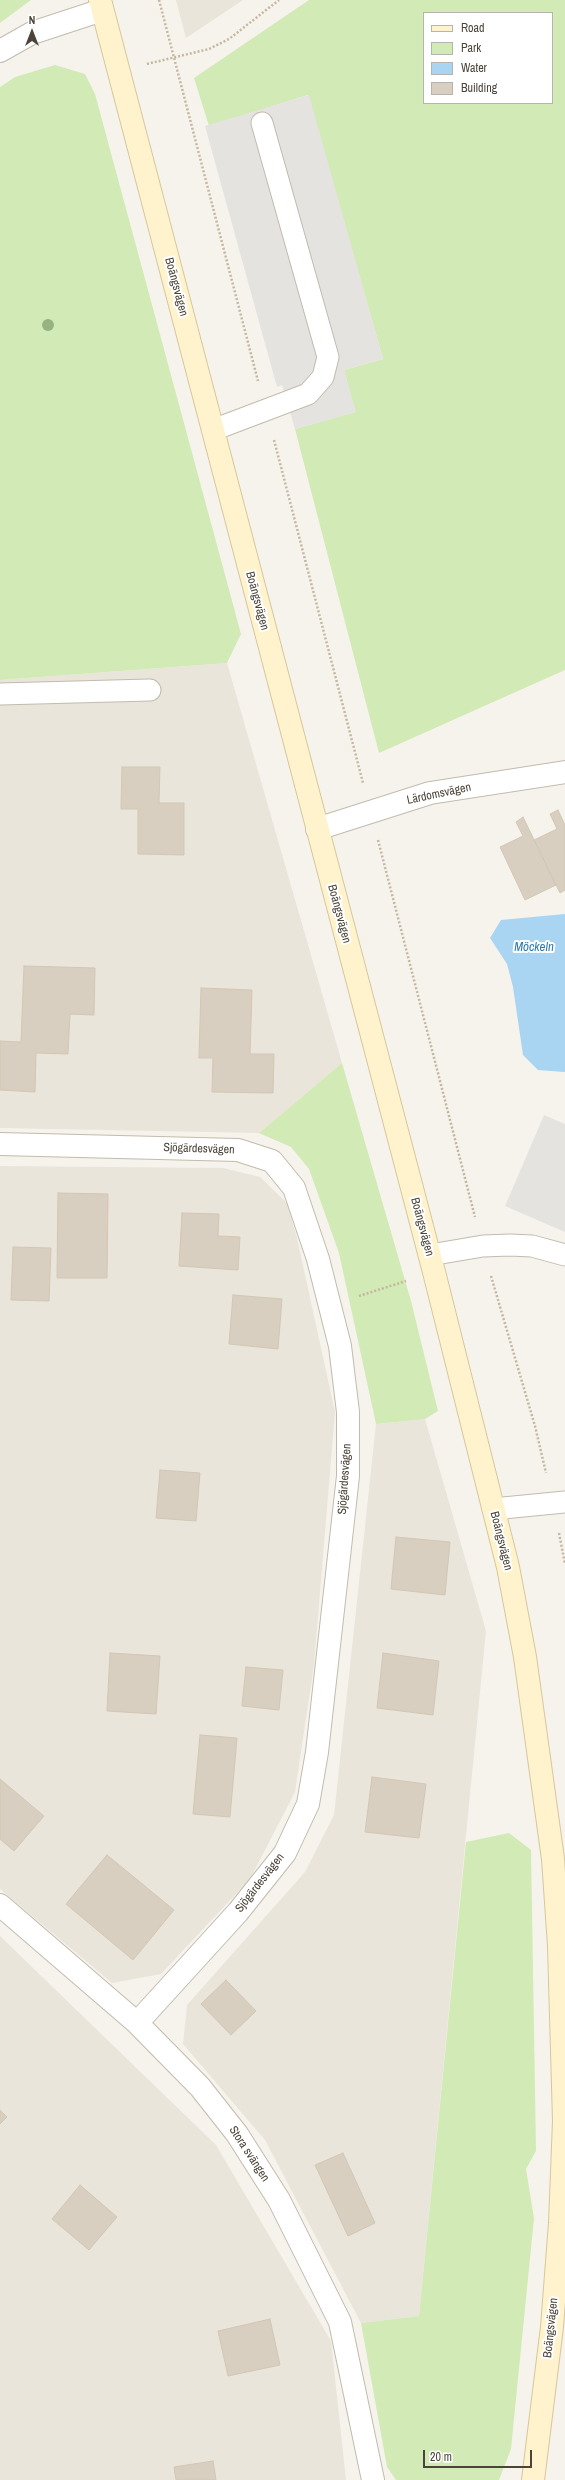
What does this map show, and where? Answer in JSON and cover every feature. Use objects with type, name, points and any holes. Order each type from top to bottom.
[{"type":"street","points":[[0,51],[32,33],[101,5]]},
{"type":"street","name":"Boängsvägen","points":[[101,5],[432,1264],[508,1567],[525,1658],[553,1859],[559,1946],[564,2120],[563,2187],[552,2327],[533,2480]]},
{"type":"street","name":"Lärdomsvägen","points":[[317,829],[430,793],[565,772]]},
{"type":"street","name":"Sjögärdesvägen","points":[[0,1144],[238,1150],[272,1161],[294,1188],[318,1258],[340,1346],[348,1412],[348,1476],[317,1752],[308,1804],[285,1853],[238,1912],[137,2023]]},
{"type":"street","name":"Stora svängen","points":[[0,1905],[137,2023],[200,2087],[237,2134],[279,2200],[315,2269],[340,2322],[373,2480]]},
{"type":"lane","points":[[213,430],[308,394],[323,377],[328,357],[262,123]]},
{"type":"lane","points":[[0,694],[150,690]]},
{"type":"lane","points":[[432,1264],[483,1246],[532,1246],[565,1255]]},
{"type":"lane","points":[[493,1509],[565,1502]]},
{"type":"path","points":[[159,0],[173,56],[209,49],[229,39],[279,0]]},
{"type":"path","points":[[330,1304],[432,1264]]},
{"type":"shaded area","points":[[176,0],[243,0],[186,38]]},
{"type":"shaded area","points":[[309,95],[383,359],[344,370],[356,412],[295,429],[282,385],[277,387],[205,126]]},
{"type":"shaded area","points":[[227,663],[342,1063],[259,1133],[0,1128],[0,680]]},
{"type":"shaded area","points":[[544,1115],[565,1124],[565,1232],[505,1206]]},
{"type":"shaded area","points":[[0,1166],[223,1168],[260,1177],[287,1203],[297,1238],[335,1412],[314,1665],[295,1792],[250,1879],[161,1974],[112,1983],[0,1889]]},
{"type":"shaded area","points":[[425,1419],[486,1631],[419,2316],[361,2323],[265,2140],[183,2044],[187,2005],[305,1872],[334,1815],[376,1424]]},
{"type":"shaded area","points":[[0,1936],[216,2145],[331,2341],[346,2480],[0,2480]]},
{"type":"green space","points":[[0,0],[31,0],[0,23]]},
{"type":"green space","points":[[309,0],[565,0],[565,670],[379,753],[295,429],[355,412],[344,370],[383,359],[308,95],[209,126],[194,78]]},
{"type":"green space","points":[[55,65],[85,74],[95,94],[241,634],[227,663],[0,680],[0,87],[15,77]]},
{"type":"green space","points":[[342,1063],[411,1301],[438,1411],[425,1419],[376,1424],[339,1253],[309,1169],[291,1147],[259,1133]]},
{"type":"green space","points":[[509,1833],[531,1850],[536,2151],[526,2169],[534,2218],[511,2449],[499,2480],[396,2480],[387,2467],[361,2323],[419,2316],[466,1842]]},
{"type":"water","name":"Möckeln","points":[[565,914],[565,1072],[538,1070],[523,1055],[513,987],[507,964],[490,938],[501,920]]},
{"type":"building","points":[[122,767],[160,767],[159,803],[184,803],[184,855],[138,854],[138,809],[121,809]]},
{"type":"building","points":[[558,810],[565,825],[565,890],[560,893],[534,840],[557,829],[550,814]]},
{"type":"building","points":[[523,817],[556,885],[525,900],[500,847],[523,836],[516,822]]},
{"type":"building","points":[[24,966],[95,968],[94,1015],[70,1014],[68,1054],[36,1053],[35,1092],[0,1090],[0,1041],[21,1042]]},
{"type":"building","points":[[201,988],[252,990],[250,1054],[274,1054],[273,1093],[212,1092],[213,1058],[199,1058]]},
{"type":"building","points":[[58,1193],[108,1194],[107,1278],[57,1278]]},
{"type":"building","points":[[182,1213],[219,1214],[218,1236],[240,1237],[238,1270],[179,1266]]},
{"type":"building","points":[[13,1247],[51,1248],[49,1301],[11,1300]]},
{"type":"building","points":[[233,1295],[282,1299],[278,1349],[229,1344]]},
{"type":"building","points":[[160,1470],[200,1473],[196,1521],[156,1518]]},
{"type":"building","points":[[396,1537],[450,1542],[445,1595],[391,1589]]},
{"type":"building","points":[[110,1653],[160,1656],[156,1714],[107,1711]]},
{"type":"building","points":[[383,1653],[439,1661],[433,1715],[377,1708]]},
{"type":"building","points":[[246,1667],[283,1670],[279,1710],[242,1706]]},
{"type":"building","points":[[200,1735],[237,1738],[230,1817],[193,1814]]},
{"type":"building","points":[[372,1777],[426,1784],[419,1838],[365,1832]]},
{"type":"building","points":[[0,1779],[44,1816],[14,1851],[0,1839]]},
{"type":"building","points":[[107,1855],[174,1910],[133,1960],[66,1904]]},
{"type":"building","points":[[226,1980],[256,2011],[231,2035],[201,2004]]},
{"type":"building","points":[[0,2110],[7,2117],[0,2124]]},
{"type":"building","points":[[343,2153],[375,2223],[348,2236],[315,2165]]},
{"type":"building","points":[[80,2185],[117,2217],[89,2250],[52,2219]]},
{"type":"building","points":[[270,2319],[280,2365],[228,2376],[218,2331]]},
{"type":"building","points":[[213,2461],[216,2480],[176,2480],[174,2467]]}]
